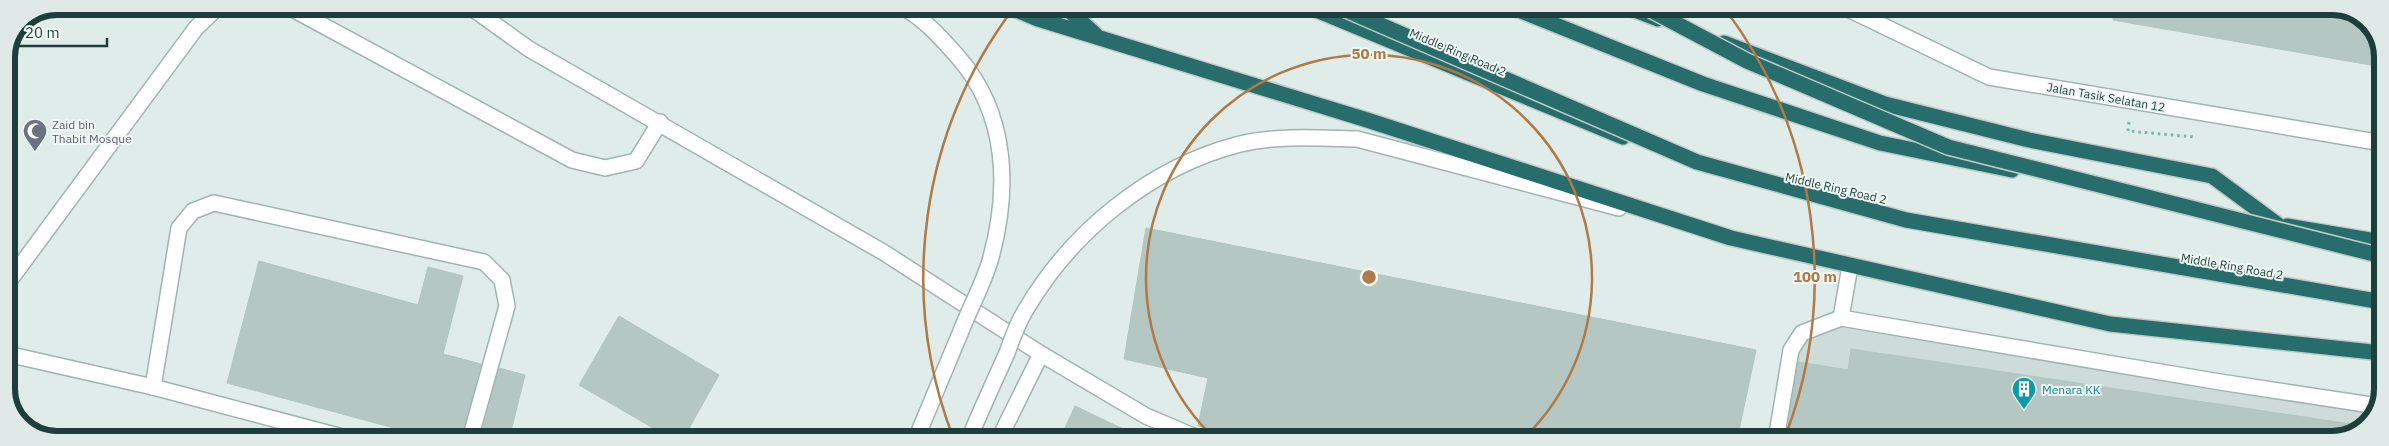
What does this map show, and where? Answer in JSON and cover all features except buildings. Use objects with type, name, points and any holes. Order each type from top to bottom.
[{"type":"highway","points":[[1028,15],[1367,120],[1731,238],[2110,324],[2374,352]]},
{"type":"highway","points":[[1074,15],[1098,36]]},
{"type":"highway","name":"Middle Ring Road 2","points":[[1328,15],[1603,130],[1767,187],[1850,208],[1968,232],[2177,272],[2374,305]]},
{"type":"highway","points":[[1357,15],[1697,162],[1906,220],[2374,301]]},
{"type":"highway","points":[[1531,15],[1703,84],[1880,143],[2277,224],[2374,241]]},
{"type":"highway","points":[[1648,15],[1885,104],[2029,140],[2212,176],[2277,224]]},
{"type":"highway","points":[[1660,15],[1747,61],[1948,147],[2374,254]]},
{"type":"street","points":[[15,272],[196,28],[210,15]]},
{"type":"street","points":[[304,15],[572,160],[605,168],[636,161],[660,122]]},
{"type":"street","points":[[482,15],[529,49],[660,122],[884,252],[1041,354],[1146,416],[1181,431]]},
{"type":"street","points":[[913,15],[938,34],[971,71],[986,97],[998,131],[1002,171],[1001,216],[989,262],[919,431]]},
{"type":"street","name":"Jalan Tasik Selatan 12","points":[[1861,15],[1989,77],[2374,142]]},
{"type":"street","points":[[972,431],[1024,312],[1062,256],[1088,230],[1155,178],[1197,159],[1240,144],[1293,137],[1356,139],[1731,238]]},
{"type":"street","points":[[152,387],[179,228],[193,211],[214,203],[484,262],[502,280],[507,306],[472,431]]},
{"type":"street","points":[[1841,318],[1850,266]]},
{"type":"street","points":[[1778,431],[1791,350],[1802,333],[1841,318],[2220,382],[2371,405]]},
{"type":"street","points":[[1002,431],[1041,354]]},
{"type":"street","points":[[15,355],[152,387],[320,431]]},
{"type":"shaded area","name":"Menara KK","points":[[1842,326],[2367,412],[2360,421],[2348,428],[2332,431],[1785,431],[1798,352],[1805,337]]},
{"type":"place","name":"Zaid bin Thabit Mosque","points":[[35,152]]},
{"type":"place","name":"Menara KK","points":[[2024,410]]}]
